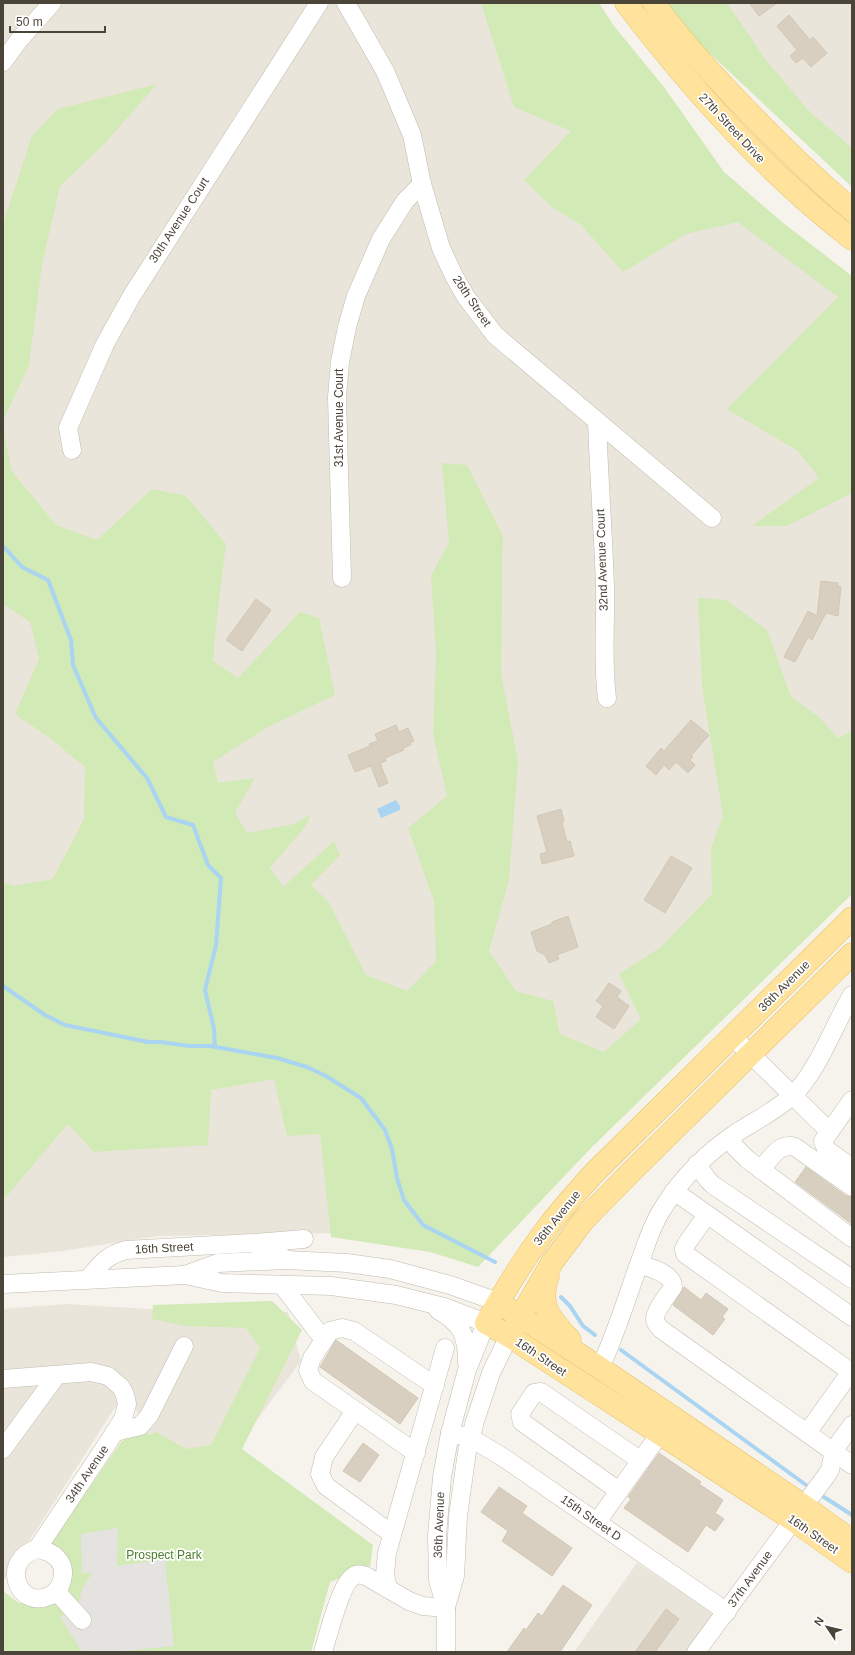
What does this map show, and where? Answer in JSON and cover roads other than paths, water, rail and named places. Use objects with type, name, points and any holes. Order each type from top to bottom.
[{"type":"main road","name":"27th Street Drive","points":[[626,3],[681,74],[741,140],[809,204],[852,240]]},
{"type":"main road","name":"27th Street Drive","points":[[654,3],[673,30],[712,74],[770,135],[825,187],[852,210]]},
{"type":"main road","name":"36th Avenue","points":[[486,1323],[535,1245],[563,1208],[594,1173],[852,918]]},
{"type":"main road","name":"36th Avenue","points":[[509,1336],[553,1261],[568,1240],[596,1207],[852,954]]},
{"type":"main road","points":[[553,1261],[544,1292],[545,1308],[551,1318],[596,1366]]},
{"type":"main road","name":"16th Street","points":[[498,1302],[596,1366],[798,1513],[852,1562]]},
{"type":"main road","name":"16th Street","points":[[486,1323],[509,1336],[659,1435],[798,1513],[852,1541]]},
{"type":"street","points":[[3,62],[19,40],[52,3]]},
{"type":"street","name":"30th Avenue Court","points":[[72,450],[68,428],[105,344],[131,296],[319,3]]},
{"type":"street","name":"26th Street","points":[[346,3],[388,78],[412,135],[422,184],[441,248],[466,297],[495,335],[712,518]]},
{"type":"street","name":"31st Avenue Court","points":[[342,578],[337,397],[340,362],[347,327],[356,296],[380,239],[405,201],[422,184]]},
{"type":"street","name":"32nd Avenue Court","points":[[597,421],[605,587],[604,674],[607,698]]},
{"type":"street","points":[[596,1366],[609,1348],[652,1229],[662,1208],[697,1164],[730,1139],[772,1112],[792,1096],[810,1074],[840,1014],[852,995]]},
{"type":"street","points":[[732,1037],[830,1131]]},
{"type":"street","points":[[852,1100],[823,1141],[826,1149],[852,1168]]},
{"type":"street","points":[[730,1139],[735,1147],[747,1159],[852,1238]]},
{"type":"street","points":[[761,1170],[775,1152],[783,1147],[791,1146],[795,1147],[852,1187]]},
{"type":"street","points":[[697,1164],[707,1180],[713,1185],[852,1278]]},
{"type":"street","points":[[674,1191],[852,1317]]},
{"type":"street","points":[[707,1215],[687,1243],[684,1249],[685,1254],[851,1371],[807,1433]]},
{"type":"street","name":"16th Street","points":[[88,1279],[113,1253],[126,1250],[304,1239]]},
{"type":"street","name":"16th Street","points":[[252,1243],[288,1260]]},
{"type":"street","name":"16th Street","points":[[185,1275],[218,1263],[288,1260],[347,1263],[390,1269],[450,1285],[498,1302]]},
{"type":"street","points":[[639,1264],[661,1273],[673,1283],[673,1287],[657,1312],[655,1318],[656,1324],[662,1330],[852,1464]]},
{"type":"street","name":"16th Street","points":[[3,1284],[185,1275],[222,1284],[331,1286],[396,1295],[444,1307],[486,1323]]},
{"type":"street","points":[[282,1285],[324,1340]]},
{"type":"street","points":[[396,1295],[435,1308],[454,1320],[461,1330],[466,1342],[467,1370]]},
{"type":"street","name":"36th Avenue","points":[[446,1608],[438,1580],[436,1536],[442,1477],[450,1433],[467,1370],[486,1323]]},
{"type":"street","points":[[416,1453],[313,1381],[308,1370],[312,1358],[330,1331],[342,1328],[354,1331],[435,1386]]},
{"type":"street","name":"36th Avenue","points":[[446,1652],[446,1608],[455,1576],[460,1493],[464,1469],[471,1438],[492,1373],[509,1336]]},
{"type":"street","points":[[115,1432],[140,1426],[149,1416],[184,1346]]},
{"type":"street","points":[[388,1589],[385,1574],[387,1553],[445,1348]]},
{"type":"street","name":"34th Avenue","points":[[56,1591],[45,1598],[37,1598],[23,1593],[15,1580],[17,1563],[25,1554],[37,1549],[115,1432],[123,1419],[127,1404],[121,1387],[115,1380],[103,1374],[91,1372],[57,1375]]},
{"type":"street","points":[[3,1380],[57,1375]]},
{"type":"street","points":[[3,1449],[57,1375]]},
{"type":"street","points":[[619,1490],[522,1422],[520,1414],[534,1393],[542,1392],[641,1461]]},
{"type":"street","points":[[355,1411],[324,1457],[320,1474],[326,1486],[392,1534]]},
{"type":"street","name":"37th Avenue","points":[[696,1652],[727,1612],[830,1470],[834,1452],[852,1425]]},
{"type":"street","name":"15th Street D","points":[[450,1433],[471,1438],[504,1458],[727,1612]]},
{"type":"street","points":[[597,1522],[659,1435]]},
{"type":"street","points":[[37,1549],[50,1552],[59,1560],[63,1568],[64,1575],[62,1583],[56,1591],[82,1620]]},
{"type":"street","points":[[323,1652],[334,1614],[348,1580],[354,1576],[360,1574],[373,1579],[409,1601],[423,1606],[446,1608]]},
{"type":"water","points":[[396,800],[400,806],[400,810],[381,818],[377,809]]},
{"type":"waterway","points":[[3,546],[22,567],[48,580],[71,640],[73,665],[96,718],[147,778],[166,817],[193,825],[208,865],[221,878],[216,945],[205,990],[214,1029],[215,1047]]},
{"type":"waterway","points":[[3,986],[45,1015],[65,1025],[148,1042],[190,1046],[210,1046],[277,1058],[307,1067],[326,1076],[361,1098],[385,1130],[392,1149],[397,1178],[404,1200],[423,1225],[495,1262]]},
{"type":"waterway","points":[[561,1297],[570,1306],[583,1326],[595,1335]]},
{"type":"waterway","points":[[621,1350],[806,1485]]},
{"type":"waterway","points":[[824,1497],[852,1515]]},
{"type":"park label","name":"Prospect Park","points":[[164,1555]]}]
